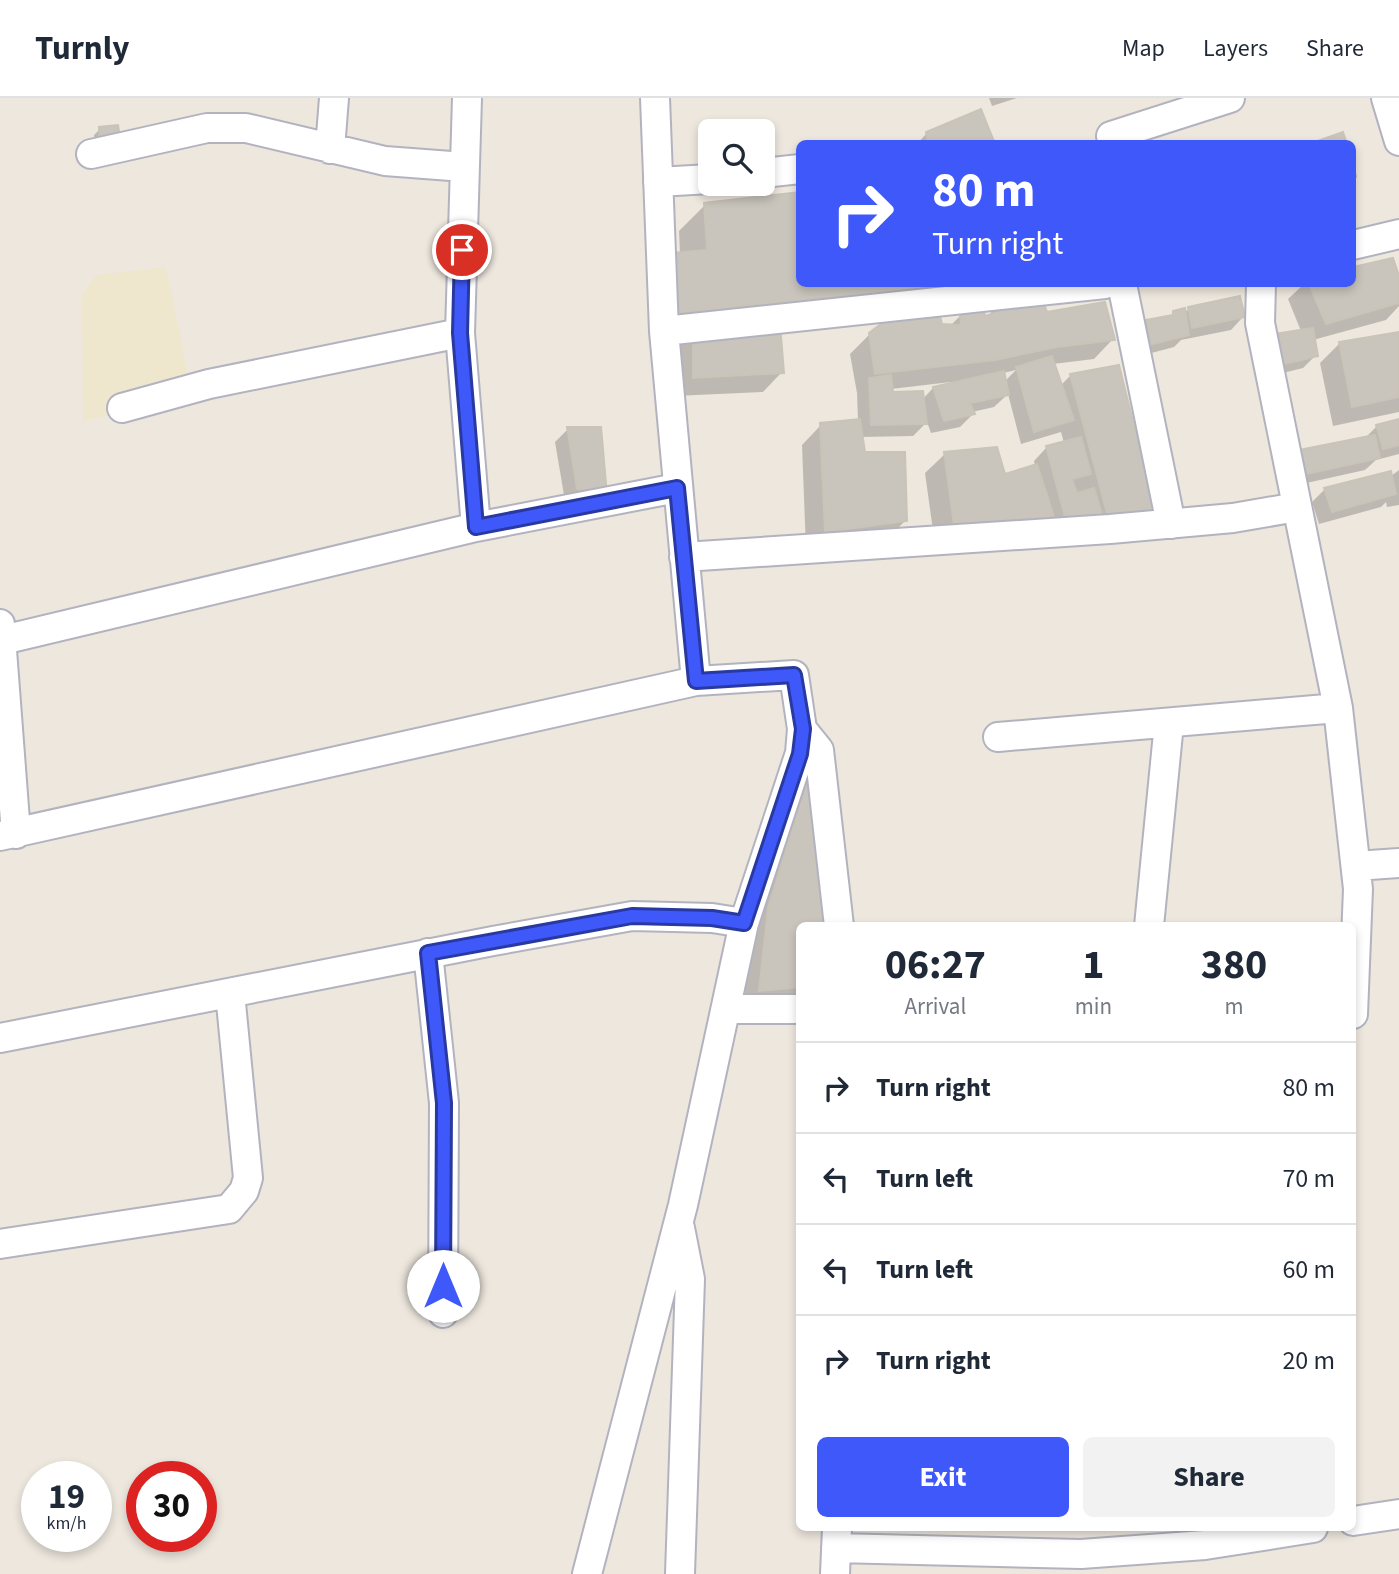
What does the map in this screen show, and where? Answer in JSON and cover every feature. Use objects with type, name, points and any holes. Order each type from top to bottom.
[{"type":"street","points":[[330,149],[334,98]]},
{"type":"street","points":[[467,98],[460,333],[476,527]]},
{"type":"street","points":[[655,98],[664,331],[696,681]]},
{"type":"street","points":[[1111,135],[1230,98]]},
{"type":"street","points":[[1386,98],[1399,141]]},
{"type":"street","points":[[91,154],[207,128],[246,128],[385,161],[464,167]]},
{"type":"street","points":[[775,172],[796,169]]},
{"type":"street","points":[[657,182],[698,180]]},
{"type":"street","points":[[1356,244],[1399,234]]},
{"type":"street","points":[[664,331],[1077,287]]},
{"type":"street","points":[[1123,287],[1171,524]]},
{"type":"street","points":[[1261,287],[1259,323],[1338,708],[1358,889],[1356,939]]},
{"type":"street","points":[[122,408],[209,384],[460,333]]},
{"type":"street","points":[[587,1574],[679,1222],[744,923],[800,754],[803,729],[794,675],[696,681],[8,835],[1,631],[476,527],[677,488]]},
{"type":"street","points":[[684,557],[1171,524],[1233,518],[1297,507]]},
{"type":"street","points":[[998,737],[1338,708]]},
{"type":"street","points":[[1149,922],[1169,723]]},
{"type":"street","points":[[803,729],[819,750],[839,922]]},
{"type":"street","points":[[1356,866],[1399,863]]},
{"type":"street","points":[[0,1038],[428,953],[632,916],[712,918],[744,923]]},
{"type":"street","points":[[428,953],[444,1103],[443,1312]]},
{"type":"street","points":[[0,1244],[229,1209],[244,1191],[248,1178],[230,993]]},
{"type":"street","points":[[726,1009],[796,1009]]},
{"type":"street","points":[[679,1222],[690,1279],[680,1574]]},
{"type":"street","points":[[1356,1521],[1399,1514]]},
{"type":"street","points":[[836,1550],[1006,1563],[1081,1554],[1205,1545],[1294,1531]]},
{"type":"shaded area","points":[[166,267],[193,398],[83,421],[82,294],[97,275]]},
{"type":"building","points":[[981,109],[993,140],[927,140],[926,132]]},
{"type":"building","points":[[118,125],[121,145],[100,147],[99,127]]},
{"type":"building","points":[[1343,132],[1346,140],[1320,140]]},
{"type":"building","points":[[796,192],[796,287],[926,288],[678,313],[672,253],[707,250],[704,203]]},
{"type":"building","points":[[1393,258],[1399,276],[1399,303],[1326,324],[1310,287],[1356,287],[1356,266]]},
{"type":"building","points":[[1240,296],[1245,317],[1192,328],[1188,307]]},
{"type":"building","points":[[1043,301],[1047,312],[1105,302],[1115,340],[1057,347],[995,360],[875,374],[869,333],[889,318],[904,321],[918,313],[940,316],[942,324],[961,325],[960,313],[983,307],[985,316],[999,312],[997,304]]},
{"type":"building","points":[[1185,308],[1189,335],[1141,347],[1135,322],[1173,315],[1173,311]]},
{"type":"building","points":[[780,324],[784,373],[693,378],[693,330]]},
{"type":"building","points":[[1313,328],[1318,356],[1276,366],[1269,335]]},
{"type":"building","points":[[1399,332],[1399,397],[1352,407],[1339,342]]},
{"type":"building","points":[[1052,356],[1074,420],[1034,432],[1016,367]]},
{"type":"building","points":[[1119,365],[1156,515],[1109,521],[1070,374]]},
{"type":"building","points":[[1004,371],[1009,395],[970,403],[975,414],[944,421],[933,387]]},
{"type":"building","points":[[891,375],[893,392],[923,391],[927,424],[871,425],[869,378]]},
{"type":"building","points":[[860,419],[865,452],[905,452],[907,521],[825,532],[820,423]]},
{"type":"building","points":[[1399,419],[1399,445],[1383,449],[1376,425]]},
{"type":"building","points":[[567,427],[601,427],[607,495],[577,489]]},
{"type":"building","points":[[1375,435],[1380,458],[1306,474],[1299,450]]},
{"type":"building","points":[[1081,437],[1091,474],[1072,479],[1077,493],[1094,488],[1103,518],[1069,532],[1046,446]]},
{"type":"building","points":[[997,447],[1005,474],[1037,464],[1054,517],[1016,531],[955,533],[944,452]]},
{"type":"building","points":[[1391,471],[1396,494],[1332,512],[1324,488]]},
{"type":"building","points":[[808,778],[826,922],[796,922],[796,987],[759,991],[768,908]]},
{"type":"route","points":[[443,1286],[444,1103],[428,953],[632,916],[712,918],[744,923],[800,754],[803,729],[794,675],[696,681],[677,488],[476,527],[460,333],[462,250]]}]
